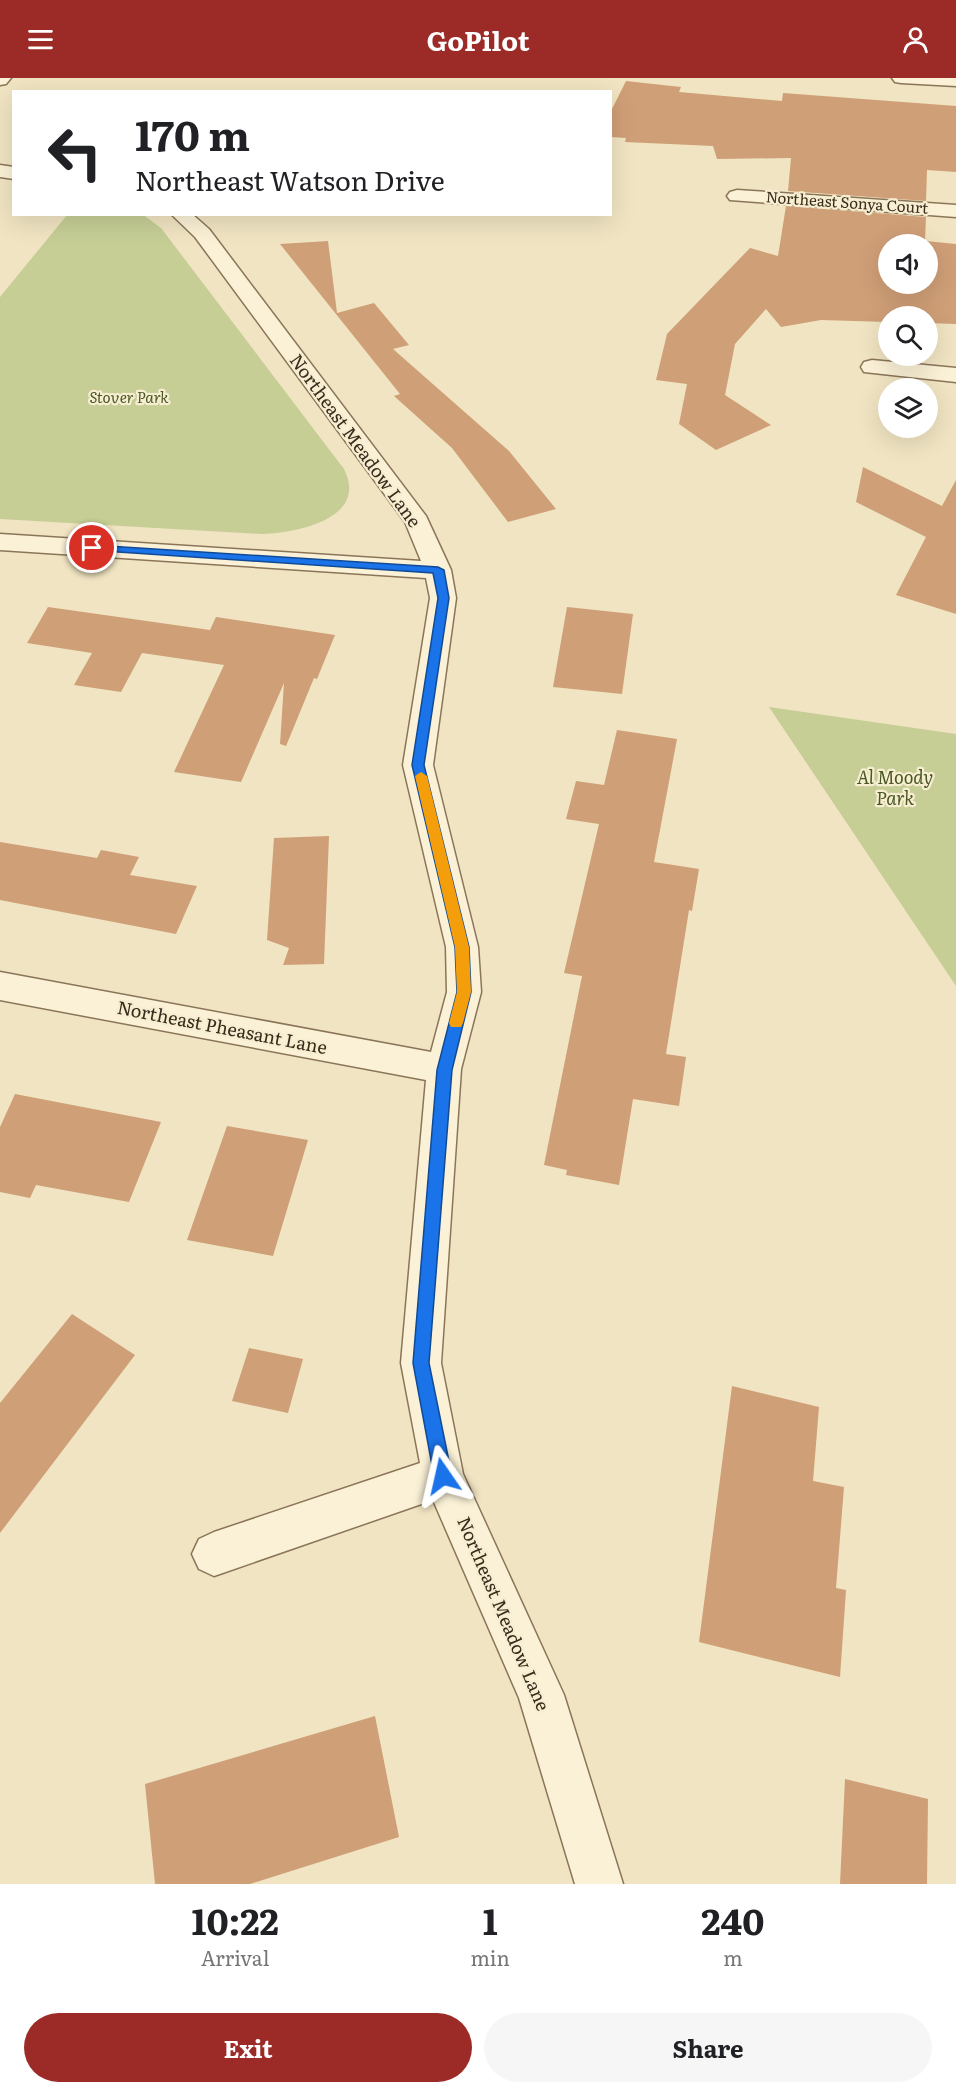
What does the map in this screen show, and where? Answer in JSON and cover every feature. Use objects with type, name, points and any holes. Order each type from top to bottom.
[{"type":"street","points":[[901,78],[956,81]]},
{"type":"street","name":"Northeast Sonya Court","points":[[737,196],[956,211]]},
{"type":"street","name":"Northeast Meadow Lane","points":[[182,216],[202,233],[417,521],[438,570],[443,598],[418,765],[462,947],[464,992],[444,1070],[421,1363],[443,1476],[541,1695],[599,1884]]},
{"type":"street","points":[[872,367],[956,375]]},
{"type":"street","points":[[0,542],[438,570]]},
{"type":"street","name":"Northeast Pheasant Lane","points":[[0,986],[444,1070]]},
{"type":"street","points":[[214,1554],[443,1476]]},
{"type":"green space","name":"Stover Park","points":[[66,216],[145,216],[161,228],[344,469],[349,486],[347,500],[338,511],[325,520],[293,530],[262,534],[0,519],[0,297]]},
{"type":"green space","name":"Al Moody Park","points":[[769,707],[956,734],[956,986]]},
{"type":"building","points":[[626,81],[681,87],[679,92],[782,101],[783,93],[956,106],[956,172],[927,170],[926,201],[788,191],[791,158],[717,159],[713,146],[625,142],[626,138],[612,137],[612,109]]},
{"type":"building","points":[[786,206],[926,217],[925,234],[878,234],[878,294],[938,294],[938,242],[956,244],[956,324],[938,323],[938,306],[878,306],[878,322],[821,320],[781,327],[766,309],[735,344],[725,395],[771,425],[716,450],[679,424],[687,384],[656,380],[667,334],[750,248],[778,256]]},
{"type":"building","points":[[328,241],[337,313],[374,303],[409,345],[393,349],[509,451],[556,509],[508,522],[452,448],[394,396],[400,394],[280,244]]},
{"type":"building","points":[[863,467],[942,506],[956,480],[956,614],[896,595],[926,537],[856,502]]},
{"type":"building","points":[[48,607],[210,630],[216,617],[335,635],[317,679],[314,678],[286,746],[280,744],[284,683],[241,782],[174,772],[224,665],[142,653],[121,692],[74,685],[92,653],[27,643]]},
{"type":"building","points":[[567,607],[633,614],[622,694],[553,687]]},
{"type":"building","points":[[617,730],[677,739],[654,862],[699,869],[692,911],[689,910],[666,1054],[686,1057],[679,1106],[633,1099],[619,1185],[566,1175],[567,1170],[544,1165],[582,976],[564,973],[599,824],[566,819],[576,781],[604,785]]},
{"type":"building","points":[[329,836],[324,964],[283,965],[289,948],[267,940],[274,838]]},
{"type":"building","points":[[0,842],[97,858],[101,850],[139,857],[130,875],[197,886],[176,934],[0,900]]},
{"type":"building","points":[[15,1094],[161,1122],[129,1202],[36,1185],[30,1198],[0,1192],[0,1127]]},
{"type":"building","points":[[227,1126],[308,1140],[273,1256],[187,1240]]},
{"type":"building","points":[[72,1314],[135,1355],[0,1533],[0,1403]]},
{"type":"building","points":[[249,1348],[303,1359],[288,1413],[232,1401]]},
{"type":"building","points":[[732,1386],[819,1407],[813,1481],[844,1487],[836,1588],[846,1590],[840,1677],[699,1642]]},
{"type":"building","points":[[375,1716],[399,1837],[250,1884],[155,1884],[145,1784]]},
{"type":"building","points":[[845,1779],[928,1799],[927,1884],[840,1884]]},
{"type":"slow traffic","points":[[421,776],[462,947],[464,992],[456,1023]]},
{"type":"route","points":[[92,548],[438,570],[443,598],[418,765],[462,947],[464,992],[444,1070],[421,1363],[443,1476]]}]
